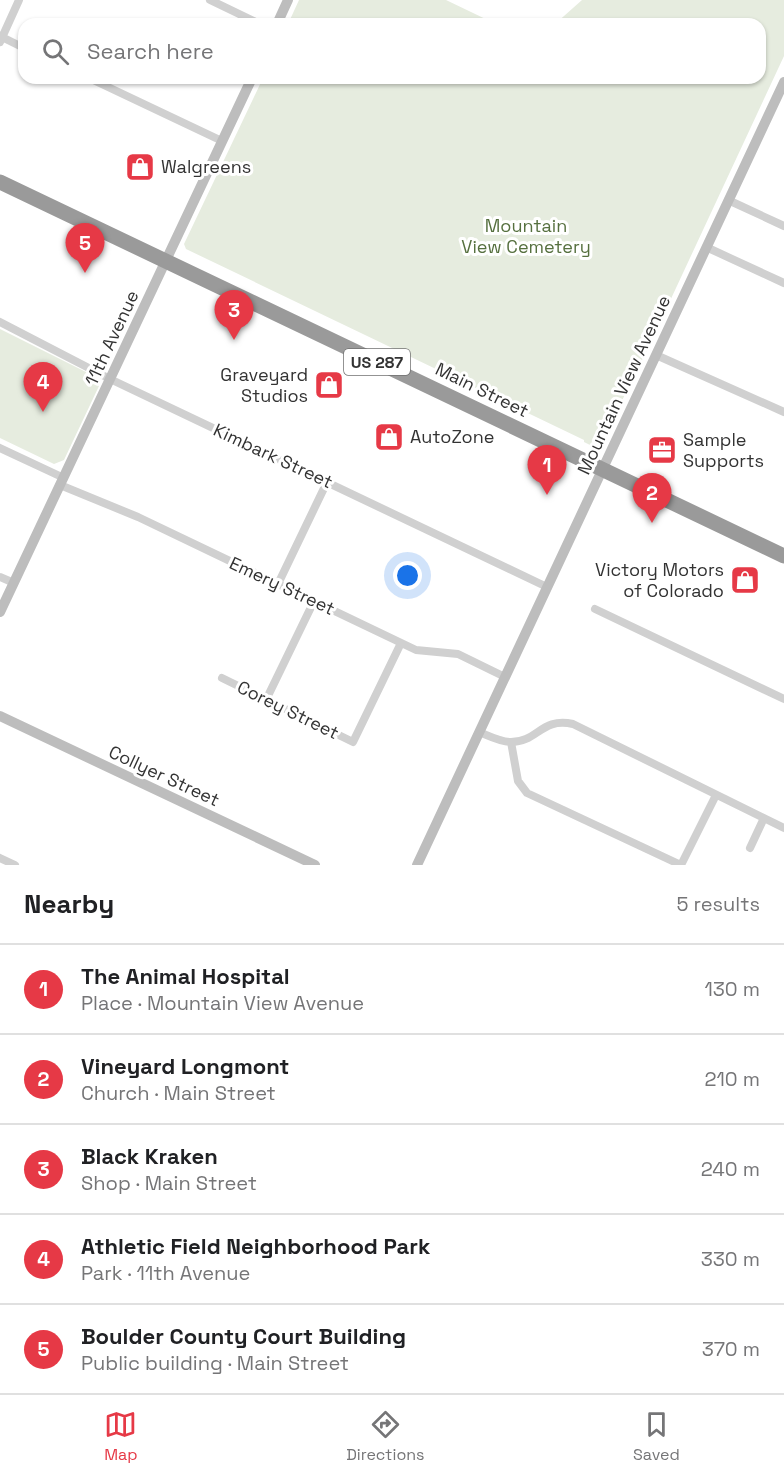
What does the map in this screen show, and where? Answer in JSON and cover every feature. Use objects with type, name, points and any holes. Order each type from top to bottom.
[{"type":"highway","name":"Main Street","points":[[0,182],[784,556]]},
{"type":"street","points":[[18,45],[1,38],[19,0]]},
{"type":"street","points":[[210,0],[248,18]]},
{"type":"street","points":[[280,18],[288,0]]},
{"type":"street","name":"Mountain View Avenue","points":[[417,865],[784,82]]},
{"type":"street","points":[[101,84],[222,141]]},
{"type":"street","name":"11th Avenue","points":[[0,612],[249,84]]},
{"type":"street","points":[[728,200],[784,226]]},
{"type":"street","points":[[706,247],[784,283]]},
{"type":"street","name":"Kimbark Street","points":[[0,322],[110,379],[547,587]]},
{"type":"street","points":[[656,354],[784,412]]},
{"type":"street","name":"Emery Street","points":[[0,448],[62,481],[416,650],[458,654],[505,677]]},
{"type":"street","points":[[278,584],[327,482]]},
{"type":"street","points":[[0,576],[14,583]]},
{"type":"street","points":[[266,700],[314,601]]},
{"type":"street","points":[[595,609],[784,699]]},
{"type":"street","name":"Corey Street","points":[[222,678],[353,742],[401,643]]},
{"type":"street","name":"Collyer Street","points":[[0,716],[315,865]]},
{"type":"street","points":[[479,732],[495,739],[511,742],[530,737],[552,723],[562,721],[573,724],[784,828]]},
{"type":"street","points":[[511,742],[518,781],[527,793],[681,865],[716,795]]},
{"type":"street","points":[[750,848],[764,818]]},
{"type":"street","points":[[0,858],[15,865]]},
{"type":"green space","points":[[299,0],[446,0],[484,18],[291,18]]},
{"type":"green space","name":"Mountain View Cemetery","points":[[582,0],[784,0],[784,56],[649,346],[601,443],[592,446],[584,440],[186,249],[184,244],[260,84],[766,84],[766,18],[562,18]]},
{"type":"green space","points":[[0,329],[96,377],[99,386],[64,460],[54,464],[0,438]]},
{"type":"place","name":"Walgreens","points":[[140,167]]},
{"type":"place","name":"Boulder County Court Building","points":[[85,273]]},
{"type":"place","name":"Black Kraken","points":[[234,340]]},
{"type":"place","name":"Graveyard Studios","points":[[329,385]]},
{"type":"place","name":"Athletic Field Neighborhood Park","points":[[43,412]]},
{"type":"place","name":"AutoZone","points":[[389,437]]},
{"type":"place","name":"Sample Supports","points":[[662,450]]},
{"type":"place","name":"The Animal Hospital","points":[[547,495]]},
{"type":"place","name":"Vineyard Longmont","points":[[652,523]]},
{"type":"place","name":"Victory Motors of Colorado","points":[[745,580]]}]
